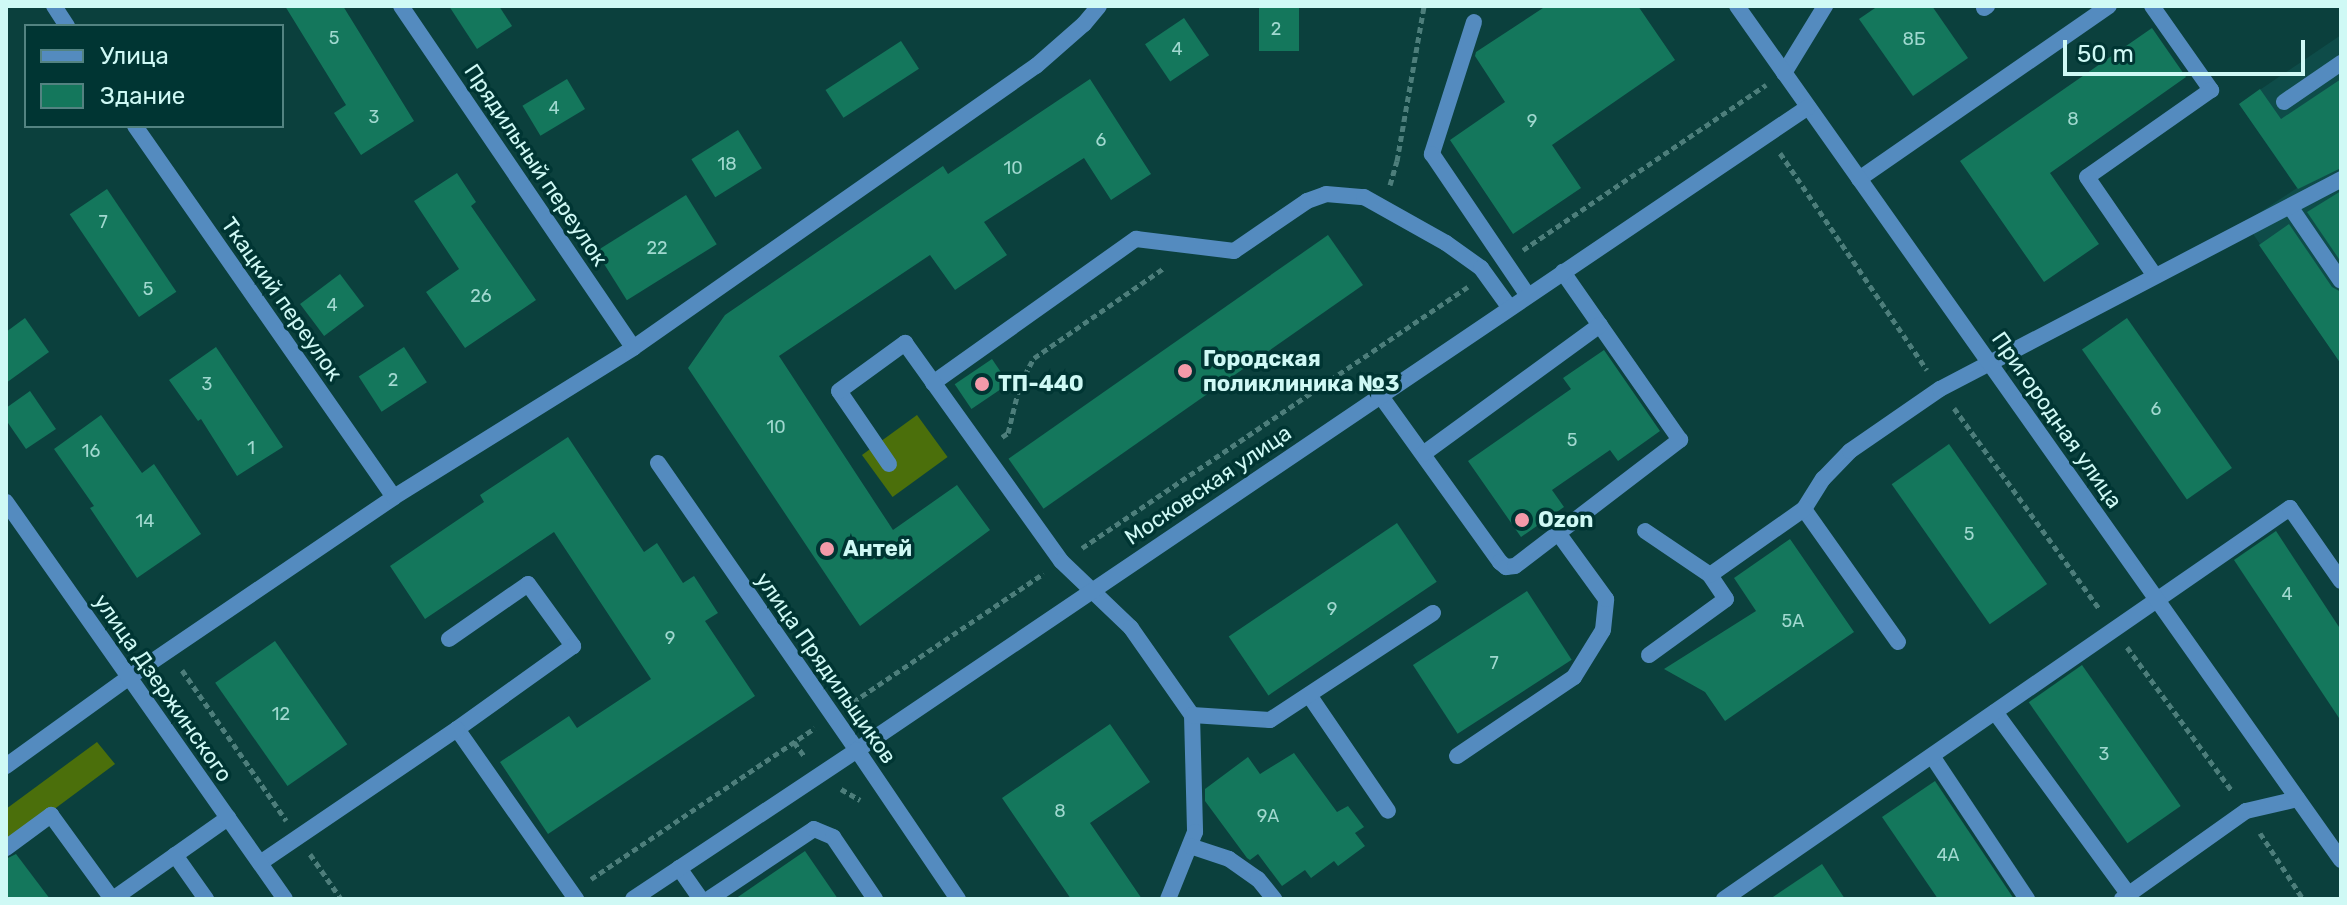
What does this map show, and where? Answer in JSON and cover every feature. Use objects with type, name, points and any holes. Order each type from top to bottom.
[{"type":"street","points":[[54,6],[66,24]]},
{"type":"street","name":"Прядильный переулок","points":[[401,6],[633,348]]},
{"type":"street","points":[[6,766],[168,650],[394,497],[633,348],[1036,66],[1061,46],[1099,6]]},
{"type":"street","name":"Пригородная улица","points":[[1737,6],[2341,860]]},
{"type":"street","points":[[1784,73],[1825,6]]},
{"type":"street","points":[[1859,179],[2109,6]]},
{"type":"street","points":[[2152,6],[2211,90],[2087,177],[2155,276]]},
{"type":"street","points":[[1474,22],[1432,154],[1528,296]]},
{"type":"street","points":[[2284,102],[2341,63]]},
{"type":"street","name":"Московская улица","points":[[633,899],[1808,107]]},
{"type":"street","name":"Ткацкий переулок","points":[[136,128],[394,497]]},
{"type":"street","points":[[1710,575],[1804,509],[1823,479],[1850,451],[1940,389],[2291,208],[2341,179]]},
{"type":"street","points":[[933,383],[1136,239],[1234,251],[1307,201],[1326,194],[1364,197],[1446,243],[1487,274],[1510,308]]},
{"type":"street","points":[[2291,208],[2341,281]]},
{"type":"street","points":[[1380,395],[1503,565],[1515,566],[1680,440],[1563,272]]},
{"type":"street","points":[[1423,454],[1600,325]]},
{"type":"street","points":[[889,464],[839,391],[905,343],[1061,561],[1131,628],[1192,715],[1195,832],[1168,899]]},
{"type":"street","name":"улица Прядильщиков","points":[[658,463],[958,899]]},
{"type":"street","name":"улица Дзержинского","points":[[6,502],[285,899]]},
{"type":"street","points":[[1733,896],[2156,598],[2290,508],[2341,581]]},
{"type":"street","points":[[1804,509],[1898,642]]},
{"type":"street","points":[[1645,531],[1710,575],[1726,599],[1649,655]]},
{"type":"street","points":[[1457,756],[1574,677],[1603,630],[1606,599],[1558,533]]},
{"type":"street","points":[[260,863],[573,646],[528,584],[449,639]]},
{"type":"street","points":[[1192,715],[1270,720],[1433,613]]},
{"type":"street","points":[[1309,695],[1388,811]]},
{"type":"street","points":[[1995,712],[2125,896],[2246,811],[2298,799]]},
{"type":"street","points":[[457,729],[573,896]]},
{"type":"street","points":[[1932,756],[2027,899]]},
{"type":"street","points":[[6,848],[51,815],[112,899],[228,818]]},
{"type":"street","points":[[709,899],[814,829],[833,837],[875,899]]},
{"type":"street","points":[[1190,846],[1229,859],[1258,879],[1274,899]]},
{"type":"street","points":[[175,855],[206,899]]},
{"type":"street","points":[[679,868],[701,899]]},
{"type":"path","points":[[1383,206],[1397,161],[1424,6]]},
{"type":"path","points":[[1505,262],[1784,73]]},
{"type":"path","points":[[1745,100],[1940,389],[2246,811],[2303,899]]},
{"type":"path","points":[[981,451],[1008,433],[1020,384],[1034,358],[1168,265]]},
{"type":"path","points":[[573,896],[833,715],[1487,274]]},
{"type":"path","points":[[168,650],[341,899]]},
{"type":"shaded area","points":[[2341,35],[2341,364],[2245,222],[2297,188],[2239,104]]},
{"type":"green space","points":[[917,415],[948,457],[893,497],[862,455]]},
{"type":"green space","points":[[97,742],[115,764],[6,845],[6,809]]},
{"type":"building","points":[[285,6],[343,6],[414,121],[361,155],[334,113],[346,105]]},
{"type":"building","points":[[449,6],[499,6],[512,26],[477,49]]},
{"type":"building","points":[[1259,6],[1299,6],[1299,51],[1259,51]]},
{"type":"building","points":[[1546,6],[1638,6],[1675,60],[1552,145],[1581,188],[1513,234],[1450,140],[1505,102],[1475,56],[1476,52]]},
{"type":"building","points":[[1878,6],[1932,6],[1968,58],[1913,96],[1859,19]]},
{"type":"building","points":[[1184,18],[1209,55],[1170,82],[1145,44]]},
{"type":"building","points":[[2152,28],[2186,77],[2050,173],[2099,244],[2044,282],[1960,161]]},
{"type":"building","points":[[901,41],[919,69],[843,118],[826,90]]},
{"type":"building","points":[[567,79],[585,109],[540,136],[522,106]]},
{"type":"building","points":[[1090,79],[1151,174],[1111,200],[1084,158],[984,222],[1007,255],[955,290],[930,255],[779,356],[893,530],[957,485],[990,530],[860,626],[688,368],[725,315],[943,166],[948,174]]},
{"type":"building","points":[[2341,79],[2341,168],[2298,189],[2239,104],[2260,89],[2281,119]]},
{"type":"building","points":[[738,130],[762,168],[715,197],[691,159]]},
{"type":"building","points":[[457,173],[476,202],[471,206],[536,300],[465,348],[426,292],[459,269],[414,201]]},
{"type":"building","points":[[107,189],[176,292],[139,317],[70,214]]},
{"type":"building","points":[[2341,191],[2341,262],[2307,212]]},
{"type":"building","points":[[686,195],[717,244],[627,300],[596,251]]},
{"type":"building","points":[[2289,224],[2332,287],[2341,292],[2341,364],[2259,245]]},
{"type":"building","name":"Городская поликлиника №3","points":[[1328,235],[1363,285],[1044,509],[1009,459]]},
{"type":"building","points":[[340,274],[364,306],[324,336],[300,304]]},
{"type":"building","points":[[25,318],[49,352],[6,383],[6,332]]},
{"type":"building","points":[[2127,318],[2232,468],[2187,499],[2082,350]]},
{"type":"building","points":[[216,347],[283,447],[237,476],[201,419],[198,421],[169,380]]},
{"type":"building","points":[[404,347],[427,382],[382,412],[359,376]]},
{"type":"building","points":[[1604,350],[1660,431],[1618,461],[1610,450],[1552,490],[1564,507],[1521,537],[1468,461],[1571,389],[1563,378]]},
{"type":"building","name":"ТП-440","points":[[992,359],[1009,384],[971,409],[955,384]]},
{"type":"building","points":[[30,391],[56,429],[26,449],[6,420],[6,408]]},
{"type":"building","points":[[101,415],[142,473],[154,464],[201,534],[137,578],[90,508],[94,506],[54,449]]},
{"type":"building","points":[[568,437],[644,552],[657,543],[683,583],[694,576],[718,613],[705,621],[755,696],[548,834],[500,762],[569,716],[577,728],[651,679],[554,532],[425,619],[390,566],[484,502],[480,495]]},
{"type":"building","points":[[1949,444],[2047,584],[1990,624],[1892,484]]},
{"type":"building","points":[[1397,523],[1437,582],[1268,695],[1229,637]]},
{"type":"building","points":[[2276,531],[2341,630],[2341,721],[2234,560]]},
{"type":"building","points":[[1790,539],[1854,632],[1725,721],[1705,692],[1664,669],[1756,611],[1734,578]]},
{"type":"building","points":[[1527,591],[1572,660],[1458,734],[1413,665]]},
{"type":"building","points":[[275,641],[347,744],[287,786],[215,683]]},
{"type":"building","points":[[2082,665],[2181,806],[2127,843],[2029,702]]},
{"type":"building","points":[[1110,724],[1150,782],[1090,823],[1142,899],[1071,899],[1002,798]]},
{"type":"building","points":[[1294,753],[1337,812],[1348,806],[1364,827],[1355,833],[1365,846],[1338,866],[1334,861],[1311,878],[1305,870],[1282,886],[1258,854],[1250,860],[1247,858],[1205,801],[1205,789],[1248,757],[1260,774]]},
{"type":"building","points":[[1935,781],[2014,899],[1938,899],[1882,817]]},
{"type":"building","points":[[805,851],[838,899],[735,899]]},
{"type":"building","points":[[16,854],[50,899],[6,899],[6,859]]},
{"type":"building","points":[[1822,864],[1845,899],[1770,899]]},
{"type":"place","name":"Городская поликлиника №3","points":[[1185,371]]},
{"type":"place","name":"ТП-440","points":[[982,384]]},
{"type":"place","name":"Ozon","points":[[1522,520]]},
{"type":"place","name":"Антей","points":[[827,549]]}]
